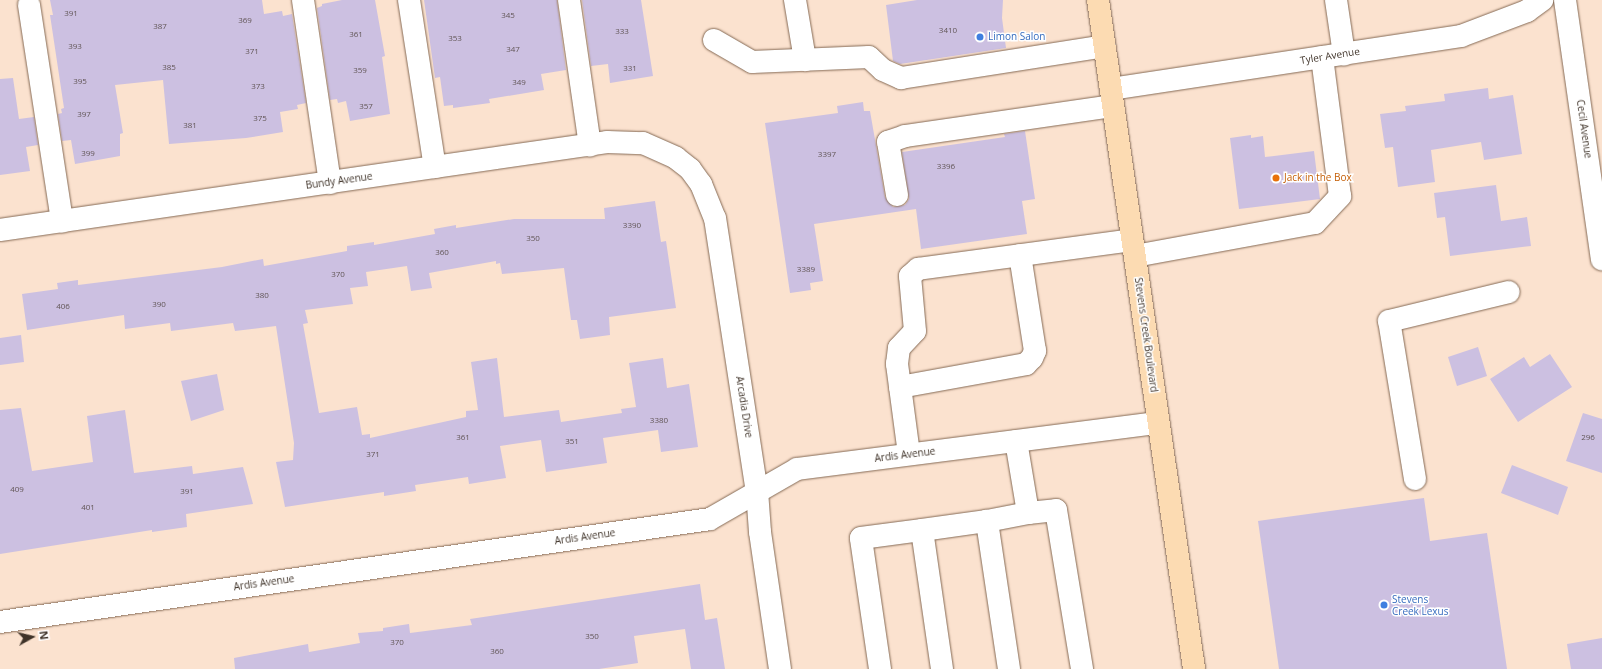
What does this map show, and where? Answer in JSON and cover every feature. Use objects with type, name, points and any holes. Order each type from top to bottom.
[{"type":"main road","name":"Stevens Creek Boulevard","points":[[1098,0],[1194,669]]},
{"type":"street","points":[[303,0],[330,183]]},
{"type":"street","points":[[409,0],[434,167]]},
{"type":"street","points":[[569,0],[590,145]]},
{"type":"street","points":[[795,0],[805,60]]},
{"type":"street","points":[[1336,0],[1344,54]]},
{"type":"street","name":"Tyler Avenue","points":[[897,195],[888,142],[905,136],[1322,57],[1460,36],[1527,11],[1542,0]]},
{"type":"street","name":"Cecil Avenue","points":[[1565,0],[1602,259]]},
{"type":"street","points":[[29,5],[62,221]]},
{"type":"street","points":[[714,40],[752,62],[868,57],[883,70],[901,78],[1105,46]]},
{"type":"street","points":[[909,454],[897,364],[899,348],[915,331],[910,276],[918,269],[1020,256],[1134,248],[1315,223],[1340,196],[1322,57]]},
{"type":"street","name":"Bundy Avenue","points":[[0,230],[625,141],[643,143],[676,158]]},
{"type":"street","name":"Arcadia Drive","points":[[676,158],[690,169],[702,184],[715,218],[757,491],[760,534],[780,669]]},
{"type":"street","points":[[900,387],[1026,364],[1032,358],[1035,350],[1020,256]]},
{"type":"street","points":[[1415,479],[1390,321],[1509,292]]},
{"type":"street","name":"Ardis Avenue","points":[[0,622],[710,519],[797,469],[1158,423]]},
{"type":"street","points":[[1016,441],[1028,513]]},
{"type":"street","points":[[880,669],[861,538],[1056,510],[1082,669]]},
{"type":"street","points":[[987,521],[1009,669]]},
{"type":"street","points":[[922,530],[942,669]]},
{"type":"building","points":[[50,0],[262,0],[264,14],[282,11],[283,16],[292,14],[306,103],[297,105],[298,109],[280,112],[283,132],[246,138],[169,144],[163,80],[115,85],[123,133],[120,134],[120,156],[75,164],[71,140],[62,141],[58,114],[62,113],[61,109],[64,108],[50,15],[53,15]]},
{"type":"building","points":[[342,0],[375,0],[385,56],[382,57],[390,114],[350,121],[346,101],[338,103],[337,99],[330,100],[317,8],[322,6],[322,4]]},
{"type":"building","points":[[424,0],[557,0],[566,70],[541,74],[544,90],[489,99],[490,103],[453,108],[453,105],[444,106],[440,77],[435,78]]},
{"type":"building","points":[[582,0],[641,0],[653,76],[610,83],[608,64],[591,66]]},
{"type":"building","points":[[917,0],[1003,0],[1002,18],[1006,48],[900,64],[893,61],[886,5]]},
{"type":"building","points":[[13,78],[19,119],[34,117],[38,145],[26,147],[30,171],[0,175],[0,79]]},
{"type":"building","points":[[1488,88],[1489,99],[1513,95],[1522,154],[1484,160],[1481,142],[1431,150],[1435,182],[1398,187],[1393,147],[1385,148],[1380,114],[1406,111],[1405,106],[1445,101],[1444,94]]},
{"type":"building","points":[[863,102],[864,111],[870,111],[885,197],[893,207],[905,205],[909,199],[902,152],[1005,137],[1004,134],[1025,131],[1035,199],[1022,201],[1027,234],[921,249],[916,209],[814,224],[823,281],[810,283],[811,290],[790,293],[765,123],[838,113],[837,106]]},
{"type":"building","name":"Jack in the Box","points":[[1251,135],[1251,138],[1263,136],[1265,157],[1314,151],[1320,199],[1239,209],[1230,138]]},
{"type":"building","points":[[1496,185],[1501,221],[1527,217],[1531,246],[1450,256],[1445,217],[1437,218],[1434,193]]},
{"type":"building","points":[[655,201],[661,242],[666,241],[676,308],[609,317],[610,335],[580,339],[577,320],[571,320],[564,268],[502,274],[500,263],[496,264],[496,261],[429,273],[432,288],[411,291],[407,266],[366,272],[368,286],[350,288],[353,304],[305,310],[308,323],[303,324],[319,413],[357,407],[362,435],[370,434],[370,438],[466,417],[466,411],[478,410],[471,362],[497,358],[504,417],[559,410],[561,422],[622,413],[621,409],[636,407],[629,363],[663,358],[667,388],[689,384],[698,447],[661,452],[658,430],[603,438],[607,463],[546,472],[541,440],[500,446],[506,478],[469,484],[468,477],[415,485],[416,491],[384,496],[384,492],[285,507],[276,462],[293,460],[294,443],[276,326],[235,331],[233,323],[171,331],[170,323],[125,329],[124,315],[27,330],[22,294],[58,289],[57,283],[78,280],[78,285],[222,267],[263,259],[264,266],[347,251],[347,246],[374,242],[374,245],[435,234],[434,229],[456,225],[456,228],[514,219],[605,219],[604,208]]},
{"type":"building","points":[[21,335],[24,362],[0,365],[0,338]]},
{"type":"building","points":[[1478,347],[1487,376],[1457,386],[1448,357]]},
{"type":"building","points":[[1550,354],[1572,387],[1518,422],[1490,379],[1524,357],[1530,367]]},
{"type":"building","points":[[217,374],[224,410],[191,421],[181,381]]},
{"type":"building","points":[[21,408],[32,471],[93,462],[87,416],[125,410],[134,473],[192,466],[193,474],[243,467],[253,504],[186,514],[187,527],[152,532],[152,530],[0,554],[0,410]]},
{"type":"building","points":[[1583,413],[1602,419],[1602,473],[1566,461]]},
{"type":"building","points":[[1512,465],[1568,487],[1558,515],[1501,493]]},
{"type":"building","name":"Stevens Creek Lexus","points":[[1424,498],[1430,541],[1487,533],[1507,669],[1279,669],[1258,521]]},
{"type":"building","points":[[700,584],[705,620],[717,618],[725,669],[691,669],[685,629],[634,636],[638,663],[599,669],[235,669],[234,658],[308,644],[309,652],[360,643],[358,633],[383,631],[383,628],[409,624],[410,633],[472,625],[470,619]]},
{"type":"building","points":[[1602,638],[1602,669],[1571,669],[1567,644]]},
{"type":"place","name":"Limon Salon","points":[[980,37]]},
{"type":"place","name":"Jack in the Box","points":[[1276,178]]},
{"type":"place","name":"Stevens Creek Lexus","points":[[1384,605]]}]
